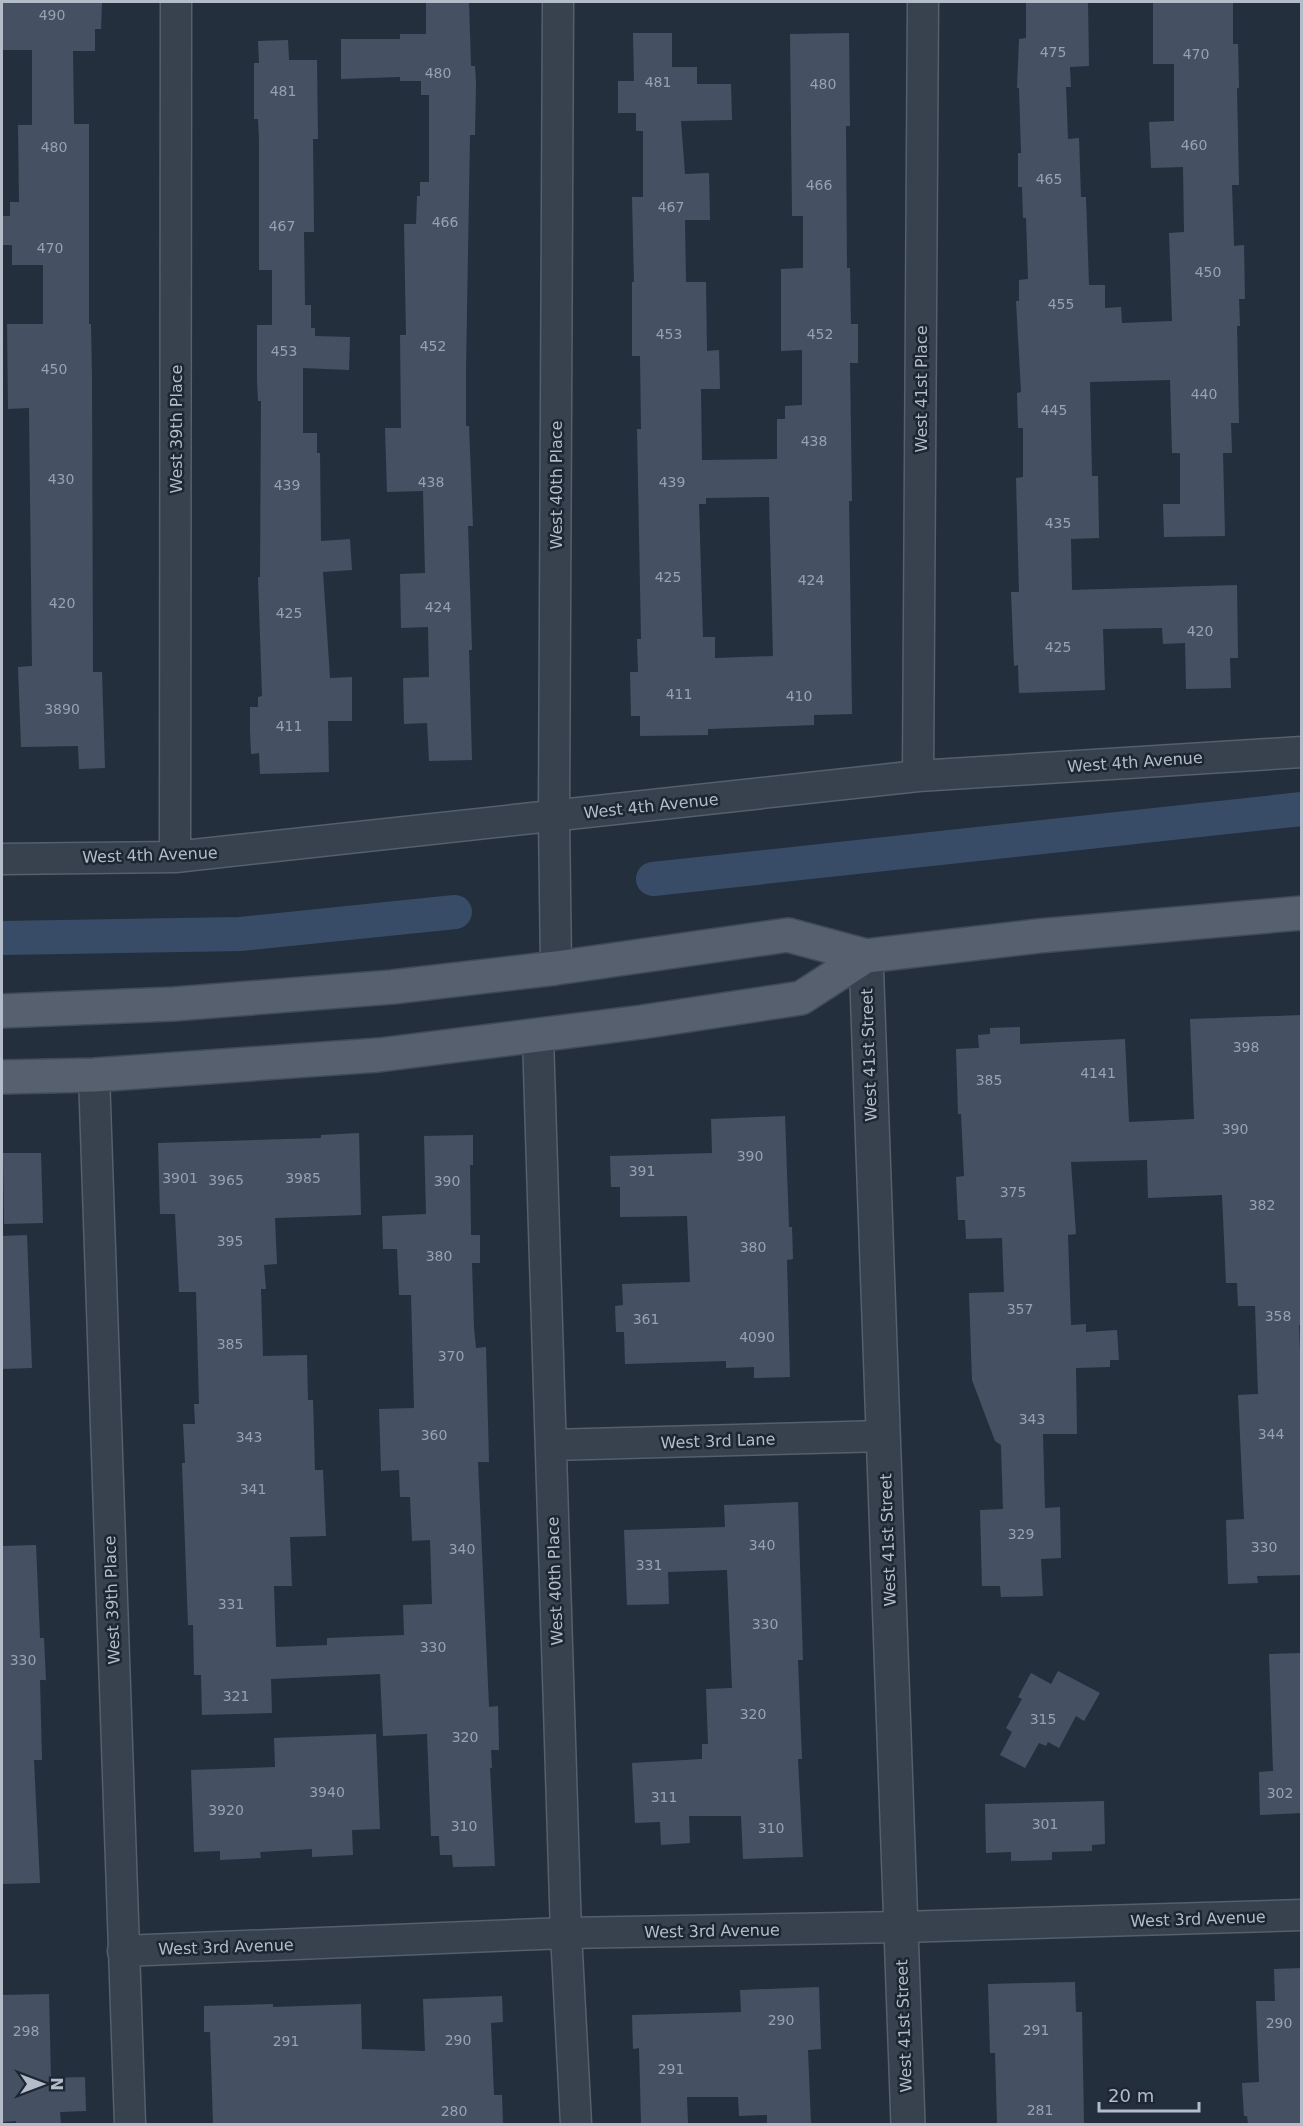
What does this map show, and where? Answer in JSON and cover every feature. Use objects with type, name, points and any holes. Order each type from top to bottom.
[{"type":"main road","points":[[2,1011],[174,1004],[392,987],[556,968],[788,935],[866,956],[1038,936],[1301,915]]},
{"type":"main road","points":[[2,1077],[94,1075],[379,1055],[538,1036],[801,998],[866,956]]},
{"type":"street","name":"West 39th Place","points":[[175,857],[176,2]]},
{"type":"street","name":"West 40th Place","points":[[556,968],[554,817],[558,2]]},
{"type":"street","name":"West 41st Place","points":[[918,776],[923,2]]},
{"type":"street","name":"West 4th Avenue","points":[[2,859],[175,857],[918,776],[1302,752]]},
{"type":"street","name":"West 41st Street","points":[[866,956],[908,2124]]},
{"type":"street","name":"West 40th Place","points":[[538,1036],[566,1934],[576,2124]]},
{"type":"street","name":"West 39th Place","points":[[94,1075],[130,2124]]},
{"type":"street","name":"West 3rd Lane","points":[[551,1445],[885,1436]]},
{"type":"street","name":"West 3rd Avenue","points":[[123,1951],[566,1934],[1302,1916]]},
{"type":"building","points":[[3,2],[102,2],[101,29],[95,29],[95,51],[73,51],[74,124],[89,124],[93,672],[102,672],[105,768],[79,769],[78,746],[21,747],[18,667],[32,666],[29,408],[8,409],[7,324],[43,324],[43,265],[12,265],[12,245],[2,245],[2,216],[10,216],[10,202],[19,202],[18,125],[32,125],[32,50],[3,50]]},
{"type":"building","points":[[426,2],[469,2],[471,66],[475,66],[475,135],[470,135],[466,370],[466,426],[469,426],[473,526],[468,526],[472,650],[469,650],[472,760],[429,761],[427,723],[404,724],[403,678],[429,677],[428,627],[401,628],[400,574],[425,573],[423,491],[387,492],[385,428],[401,428],[400,335],[406,335],[404,224],[416,224],[420,182],[429,182],[429,95],[421,95],[421,81],[400,81],[400,77],[341,79],[341,39],[400,39],[400,34],[426,34]]},
{"type":"building","points":[[1026,2],[1088,2],[1089,66],[1070,67],[1071,87],[1066,87],[1068,139],[1079,138],[1081,197],[1086,197],[1089,285],[1105,285],[1105,308],[1121,307],[1122,323],[1172,321],[1169,233],[1184,232],[1183,167],[1151,168],[1149,122],[1174,121],[1174,64],[1153,64],[1153,2],[1233,2],[1233,44],[1238,44],[1239,88],[1237,88],[1239,185],[1232,185],[1234,246],[1244,245],[1245,299],[1239,299],[1240,326],[1237,326],[1239,423],[1231,423],[1232,453],[1223,453],[1225,536],[1164,537],[1163,504],[1180,504],[1180,453],[1172,453],[1170,380],[1090,382],[1092,476],[1098,476],[1099,538],[1071,539],[1072,590],[1237,585],[1238,658],[1230,658],[1231,688],[1186,689],[1185,643],[1163,644],[1162,628],[1103,629],[1105,690],[1019,693],[1018,665],[1014,666],[1011,592],[1019,592],[1016,478],[1023,477],[1023,428],[1018,428],[1017,393],[1021,392],[1016,301],[1019,301],[1019,280],[1028,279],[1026,218],[1023,218],[1022,187],[1018,187],[1018,153],[1021,153],[1019,88],[1017,88],[1019,39],[1026,38]]},
{"type":"building","points":[[633,33],[672,33],[672,67],[697,67],[697,84],[731,84],[732,120],[681,121],[685,174],[709,173],[710,220],[685,220],[686,282],[706,282],[707,351],[719,350],[720,389],[701,389],[702,460],[777,459],[777,419],[785,419],[785,406],[802,405],[802,350],[781,351],[781,269],[803,268],[803,216],[792,216],[790,34],[849,33],[850,126],[846,126],[847,268],[850,268],[851,324],[858,324],[858,363],[850,363],[852,714],[814,715],[814,725],[708,729],[708,735],[640,736],[640,716],[631,716],[630,672],[638,672],[637,639],[641,639],[637,429],[641,429],[640,356],[632,356],[632,282],[634,282],[632,197],[643,197],[643,131],[636,131],[636,113],[618,113],[618,81],[634,81]],"holes":[[[769,497],[773,656],[715,658],[715,637],[703,637],[699,504],[706,504],[706,498]]]},
{"type":"building","points":[[288,40],[289,60],[317,60],[318,139],[313,139],[314,232],[304,232],[305,305],[311,305],[311,328],[315,328],[315,336],[350,337],[349,370],[303,368],[303,433],[317,433],[317,453],[320,453],[321,541],[350,539],[352,570],[323,572],[330,678],[352,677],[352,721],[328,721],[329,772],[260,774],[259,753],[251,754],[250,730],[250,707],[258,707],[258,697],[262,696],[258,577],[260,577],[261,401],[258,401],[257,325],[272,325],[272,270],[259,270],[259,140],[258,119],[254,119],[254,63],[259,63],[258,41]]},
{"type":"building","points":[[1302,1015],[1302,1325],[1299,1325],[1302,1404],[1302,1575],[1257,1576],[1258,1583],[1228,1584],[1226,1520],[1244,1519],[1238,1395],[1258,1394],[1255,1306],[1238,1306],[1237,1283],[1226,1283],[1222,1195],[1148,1198],[1147,1160],[1071,1162],[1076,1234],[1068,1235],[1071,1325],[1086,1324],[1086,1332],[1117,1330],[1119,1360],[1110,1360],[1110,1367],[1076,1368],[1077,1434],[1043,1434],[1045,1508],[1060,1507],[1061,1558],[1041,1559],[1043,1596],[1001,1597],[1000,1586],[982,1586],[980,1510],[1003,1509],[1001,1445],[995,1441],[972,1380],[969,1293],[1004,1292],[1002,1238],[966,1239],[965,1220],[958,1220],[956,1177],[964,1176],[961,1114],[958,1114],[956,1049],[979,1048],[978,1035],[990,1034],[990,1028],[1020,1027],[1020,1044],[1125,1039],[1129,1122],[1194,1119],[1190,1019]]},
{"type":"building","points":[[785,1116],[789,1227],[792,1227],[793,1259],[787,1260],[790,1377],[754,1378],[754,1367],[726,1368],[726,1361],[625,1364],[624,1332],[616,1332],[615,1306],[623,1305],[622,1284],[690,1282],[687,1216],[620,1217],[620,1187],[611,1187],[610,1156],[712,1153],[711,1119]]},
{"type":"building","points":[[359,1133],[361,1215],[275,1218],[277,1264],[264,1265],[266,1289],[261,1289],[263,1356],[307,1355],[308,1400],[313,1400],[315,1470],[323,1470],[326,1536],[290,1537],[292,1586],[274,1586],[276,1647],[327,1645],[327,1638],[404,1635],[403,1605],[432,1604],[430,1540],[412,1541],[410,1497],[400,1497],[399,1470],[381,1471],[379,1409],[414,1408],[411,1295],[399,1295],[397,1249],[383,1249],[382,1216],[426,1214],[424,1136],[473,1135],[473,1165],[470,1165],[471,1235],[480,1235],[480,1263],[472,1263],[474,1328],[476,1348],[486,1347],[489,1462],[478,1462],[489,1707],[498,1706],[499,1750],[491,1750],[492,1768],[490,1768],[495,1866],[453,1867],[452,1855],[440,1855],[439,1836],[431,1836],[427,1734],[383,1736],[380,1674],[271,1679],[272,1713],[202,1715],[201,1675],[194,1675],[193,1625],[188,1625],[182,1463],[185,1463],[183,1424],[195,1424],[194,1404],[199,1404],[196,1292],[179,1292],[175,1214],[160,1214],[158,1143],[321,1138],[321,1135]]},
{"type":"building","points":[[3,1153],[41,1153],[43,1223],[4,1224]]},
{"type":"building","points":[[27,1235],[32,1368],[2,1369],[2,1236]]},
{"type":"building","points":[[798,1502],[803,1660],[798,1660],[802,1759],[798,1759],[803,1857],[743,1859],[741,1816],[689,1816],[690,1843],[661,1845],[660,1822],[635,1823],[632,1763],[702,1759],[702,1744],[708,1744],[706,1689],[732,1688],[727,1570],[668,1572],[669,1604],[627,1605],[624,1530],[725,1527],[724,1505]]},
{"type":"building","points":[[36,1545],[40,1638],[44,1638],[46,1680],[40,1680],[42,1760],[34,1760],[40,1883],[2,1884],[2,1546]]},
{"type":"building","points":[[1302,1653],[1302,1813],[1260,1815],[1259,1772],[1273,1771],[1269,1654]]},
{"type":"building","points":[[1058,1671],[1100,1693],[1084,1721],[1076,1716],[1059,1748],[1048,1742],[1046,1746],[1039,1743],[1025,1768],[1000,1755],[1012,1732],[1006,1728],[1022,1699],[1018,1697],[1031,1673],[1051,1684]]},
{"type":"building","points":[[376,1734],[380,1829],[352,1830],[353,1855],[312,1857],[312,1849],[260,1852],[261,1858],[220,1860],[220,1851],[194,1852],[191,1770],[275,1767],[274,1738]]},
{"type":"building","points":[[1104,1801],[1105,1844],[1092,1845],[1092,1851],[1052,1852],[1052,1860],[1011,1861],[1011,1852],[986,1853],[985,1804]]},
{"type":"building","points":[[1302,1968],[1302,2124],[1248,2124],[1247,2116],[1244,2116],[1242,2083],[1259,2082],[1256,2001],[1275,2001],[1274,1969]]},
{"type":"building","points":[[1075,1982],[1076,2012],[1082,2012],[1084,2124],[997,2124],[995,2053],[990,2053],[988,1984]]},
{"type":"building","points":[[819,1987],[821,2049],[808,2050],[811,2124],[767,2124],[767,2115],[739,2116],[738,2097],[687,2097],[688,2124],[641,2124],[639,2048],[633,2049],[632,2015],[741,2012],[740,1990]]},
{"type":"building","points":[[49,1994],[51,2078],[85,2077],[86,2111],[60,2112],[61,2124],[2,2122],[2,1995]]},
{"type":"building","points":[[502,1996],[503,2022],[491,2023],[494,2095],[502,2095],[503,2124],[213,2124],[210,2032],[204,2032],[204,2006],[273,2004],[273,2007],[361,2004],[362,2049],[425,2051],[423,1999]]},
{"type":"waterway","points":[[653,879],[1302,809]]},
{"type":"waterway","points":[[2,938],[240,934],[455,912]]}]
